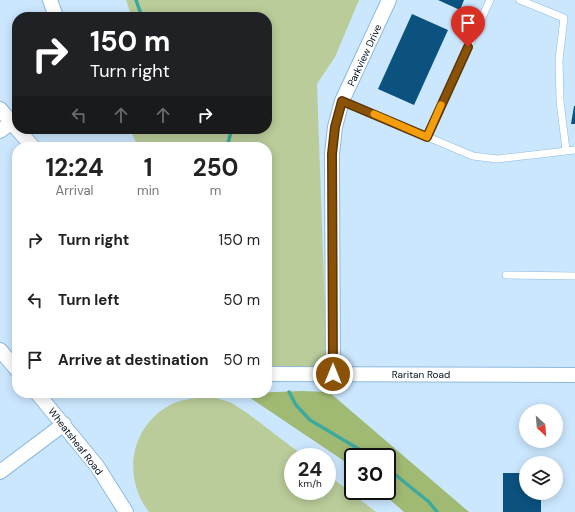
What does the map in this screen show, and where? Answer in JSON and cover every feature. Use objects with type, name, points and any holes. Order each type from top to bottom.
[{"type":"street","points":[[50,0],[54,12]]},
{"type":"street","name":"Parkview Drive","points":[[333,374],[332,154],[335,127],[342,101],[390,0]]},
{"type":"street","points":[[0,109],[12,121]]},
{"type":"street","points":[[0,131],[12,126]]},
{"type":"street","points":[[23,134],[29,142]]},
{"type":"street","points":[[0,350],[12,364]]},
{"type":"street","name":"Raritan Road","points":[[272,374],[575,375]]},
{"type":"street","name":"Wheatsheaf Road","points":[[41,398],[97,466],[126,512]]},
{"type":"street","points":[[0,472],[64,424]]},
{"type":"lane","points":[[427,137],[490,0]]},
{"type":"lane","points":[[520,0],[564,18],[559,60],[560,101],[566,150]]},
{"type":"lane","points":[[342,101],[473,156],[497,159],[575,150]]},
{"type":"lane","points":[[506,275],[575,276]]},
{"type":"green space","points":[[126,0],[359,0],[335,57],[317,84],[327,367],[272,366],[272,142],[136,142],[132,134],[272,134],[272,12],[130,12]]},
{"type":"green space","points":[[272,392],[329,392],[394,448],[344,448],[344,461],[336,456],[336,448],[325,448],[250,398],[272,398]]},
{"type":"green space","points":[[196,398],[216,398],[232,403],[293,448],[284,448],[284,500],[336,500],[336,481],[344,487],[344,500],[361,500],[376,512],[149,512],[135,484],[133,469],[134,454],[139,439],[146,426],[157,414],[175,403]]},
{"type":"green space","points":[[396,449],[469,512],[404,512],[390,500],[396,500]]},
{"type":"building","points":[[438,0],[464,0],[460,10]]},
{"type":"building","points":[[412,14],[448,30],[414,105],[378,89]]},
{"type":"building","points":[[574,106],[575,124],[571,124]]},
{"type":"building","points":[[503,473],[519,473],[519,500],[541,500],[541,512],[503,512]]},
{"type":"waterway","points":[[136,0],[140,12]]},
{"type":"waterway","points":[[228,142],[230,134]]},
{"type":"waterway","points":[[289,392],[296,405],[310,420],[357,448]]},
{"type":"waterway","points":[[396,475],[429,502],[437,512]]},
{"type":"slow traffic","points":[[374,114],[427,137],[441,105]]},
{"type":"route","points":[[333,374],[332,154],[335,127],[342,101],[427,137],[468,47]]}]
